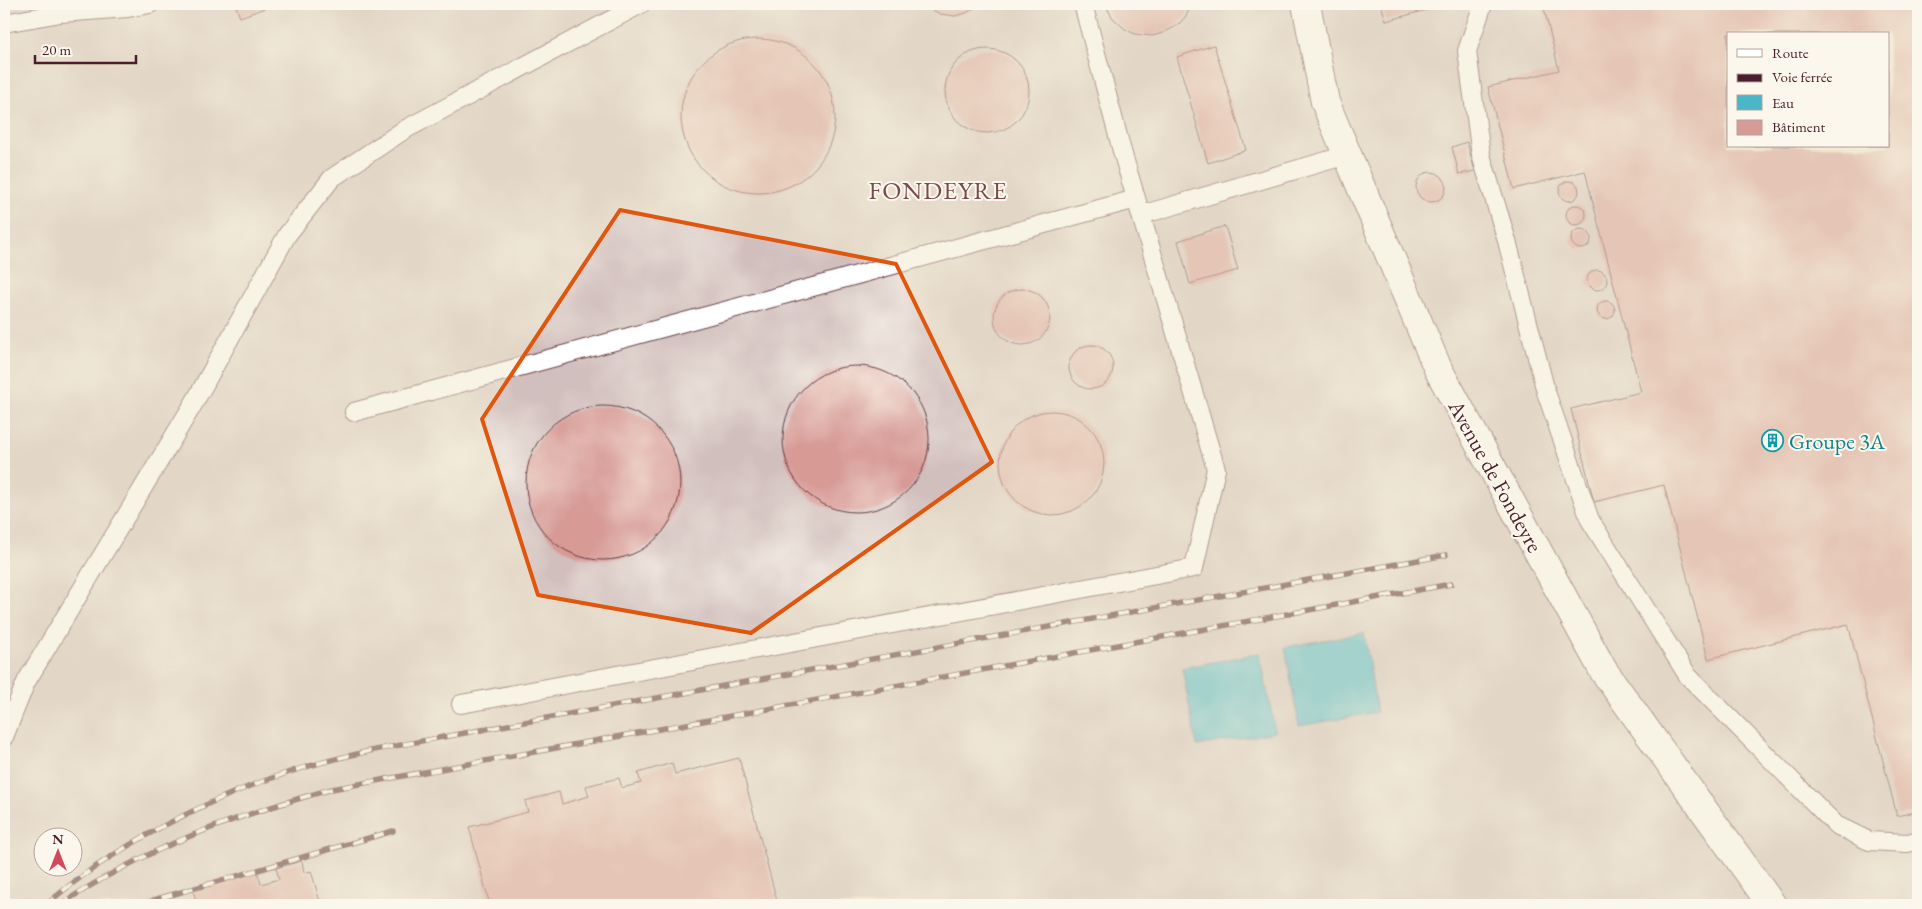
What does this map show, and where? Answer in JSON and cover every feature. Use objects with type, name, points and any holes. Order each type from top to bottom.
[{"type":"street","name":"Avenue de Fondeyre","points":[[1306,4],[1325,102],[1438,369],[1603,670],[1772,905]]},
{"type":"lane","points":[[4,24],[58,9],[128,8],[150,4]]},
{"type":"lane","points":[[4,737],[26,682],[194,403],[287,236],[332,178],[404,130],[641,4]]},
{"type":"lane","points":[[461,704],[1194,568],[1216,469],[1139,207],[1083,4]]},
{"type":"lane","points":[[1483,4],[1467,51],[1481,155],[1507,240],[1546,392],[1590,520],[1688,676],[1836,825],[1869,841],[1908,843],[1918,840]]},
{"type":"lane","points":[[354,412],[1139,207],[1347,155]]},
{"type":"highlighted area","points":[[620,210],[896,264],[992,462],[751,633],[538,595],[482,419]]},
{"type":"shaded area","points":[[4,4],[1918,4],[1918,905],[4,905]]},
{"type":"water","points":[[1364,633],[1377,712],[1299,726],[1285,647]]},
{"type":"water","points":[[1260,653],[1275,732],[1197,746],[1182,668]]},
{"type":"building","points":[[235,4],[276,4],[240,17]]},
{"type":"building","points":[[922,4],[981,4],[966,13],[955,16],[940,14]]},
{"type":"building","points":[[1105,4],[1192,4],[1186,16],[1178,25],[1163,33],[1152,36],[1135,34],[1125,29],[1112,17]]},
{"type":"building","points":[[1381,4],[1441,4],[1441,6],[1386,21]]},
{"type":"building","name":"Groupe 3A","points":[[1543,4],[1918,4],[1918,811],[1897,816],[1848,624],[1708,659],[1664,485],[1594,502],[1571,409],[1641,392],[1585,171],[1514,189],[1488,87],[1559,70]]},
{"type":"building","points":[[758,39],[773,40],[788,45],[813,61],[829,86],[834,101],[834,131],[829,146],[813,171],[788,187],[773,192],[758,193],[743,192],[728,187],[703,171],[687,146],[682,131],[681,116],[682,101],[687,86],[703,61],[728,45],[743,40]]},
{"type":"building","points":[[1214,45],[1246,150],[1208,163],[1177,57]]},
{"type":"building","points":[[987,49],[1003,52],[1017,61],[1026,75],[1029,91],[1026,107],[1017,121],[1003,130],[987,133],[971,130],[957,121],[948,107],[945,91],[948,75],[957,61],[971,52]]},
{"type":"building","points":[[1467,142],[1475,171],[1459,174],[1452,147]]},
{"type":"building","points":[[1431,172],[1441,177],[1446,187],[1441,197],[1431,202],[1421,197],[1416,187],[1421,177]]},
{"type":"building","points":[[1569,181],[1576,184],[1579,191],[1576,198],[1569,201],[1562,198],[1559,191],[1562,184]]},
{"type":"building","points":[[1576,205],[1583,208],[1586,215],[1583,222],[1576,225],[1569,222],[1566,215],[1569,208]]},
{"type":"building","points":[[1225,226],[1238,270],[1190,284],[1178,241]]},
{"type":"building","points":[[1581,229],[1588,232],[1591,239],[1588,246],[1581,249],[1574,246],[1571,239],[1574,232]]},
{"type":"building","points":[[1597,270],[1604,273],[1607,280],[1604,287],[1597,290],[1590,287],[1587,280],[1590,273]]},
{"type":"building","points":[[1022,289],[1033,291],[1042,297],[1048,306],[1050,317],[1048,328],[1042,337],[1033,343],[1022,345],[1011,343],[1002,337],[996,328],[994,317],[996,306],[1002,297],[1011,291]]},
{"type":"building","points":[[1602,301],[1610,301],[1615,306],[1613,317],[1602,319],[1597,314],[1597,306]]},
{"type":"building","points":[[1091,345],[1103,349],[1109,355],[1113,367],[1109,379],[1103,385],[1091,389],[1079,385],[1073,379],[1069,367],[1073,355],[1079,349]]},
{"type":"building","points":[[856,366],[884,371],[908,387],[924,411],[929,439],[924,467],[908,491],[884,507],[856,512],[828,507],[804,491],[788,467],[783,439],[788,411],[804,387],[828,371]]},
{"type":"building","points":[[603,406],[618,407],[632,412],[646,419],[657,429],[667,440],[674,454],[679,468],[679,498],[674,512],[667,526],[657,537],[646,547],[632,554],[618,559],[603,560],[588,559],[574,554],[560,547],[549,537],[539,526],[532,512],[527,498],[526,483],[527,468],[532,454],[539,440],[549,429],[560,419],[574,412],[588,407]]},
{"type":"building","points":[[1052,411],[1072,415],[1089,426],[1100,443],[1104,463],[1100,483],[1089,500],[1072,511],[1052,515],[1032,511],[1015,500],[1004,483],[1000,463],[1004,443],[1015,426],[1032,415]]},
{"type":"building","points":[[739,758],[778,905],[490,905],[469,827],[528,812],[525,801],[559,792],[562,804],[589,796],[586,786],[619,778],[622,788],[641,783],[638,773],[672,763],[675,774]]},
{"type":"building","points":[[302,861],[304,873],[311,871],[321,905],[188,905],[196,901],[193,890],[197,887],[257,871],[261,884],[279,879],[276,868]]},
{"type":"railway","points":[[46,905],[100,864],[130,845],[194,810],[259,783],[338,758],[486,729],[1446,555]]},
{"type":"railway","points":[[60,905],[125,866],[158,850],[225,823],[332,789],[1451,584]]},
{"type":"railway","points":[[141,905],[393,831]]},
{"type":"place","name":"Groupe 3A","points":[[1773,441]]},
{"type":"district","name":"FONDEYRE","points":[[938,190]]}]
